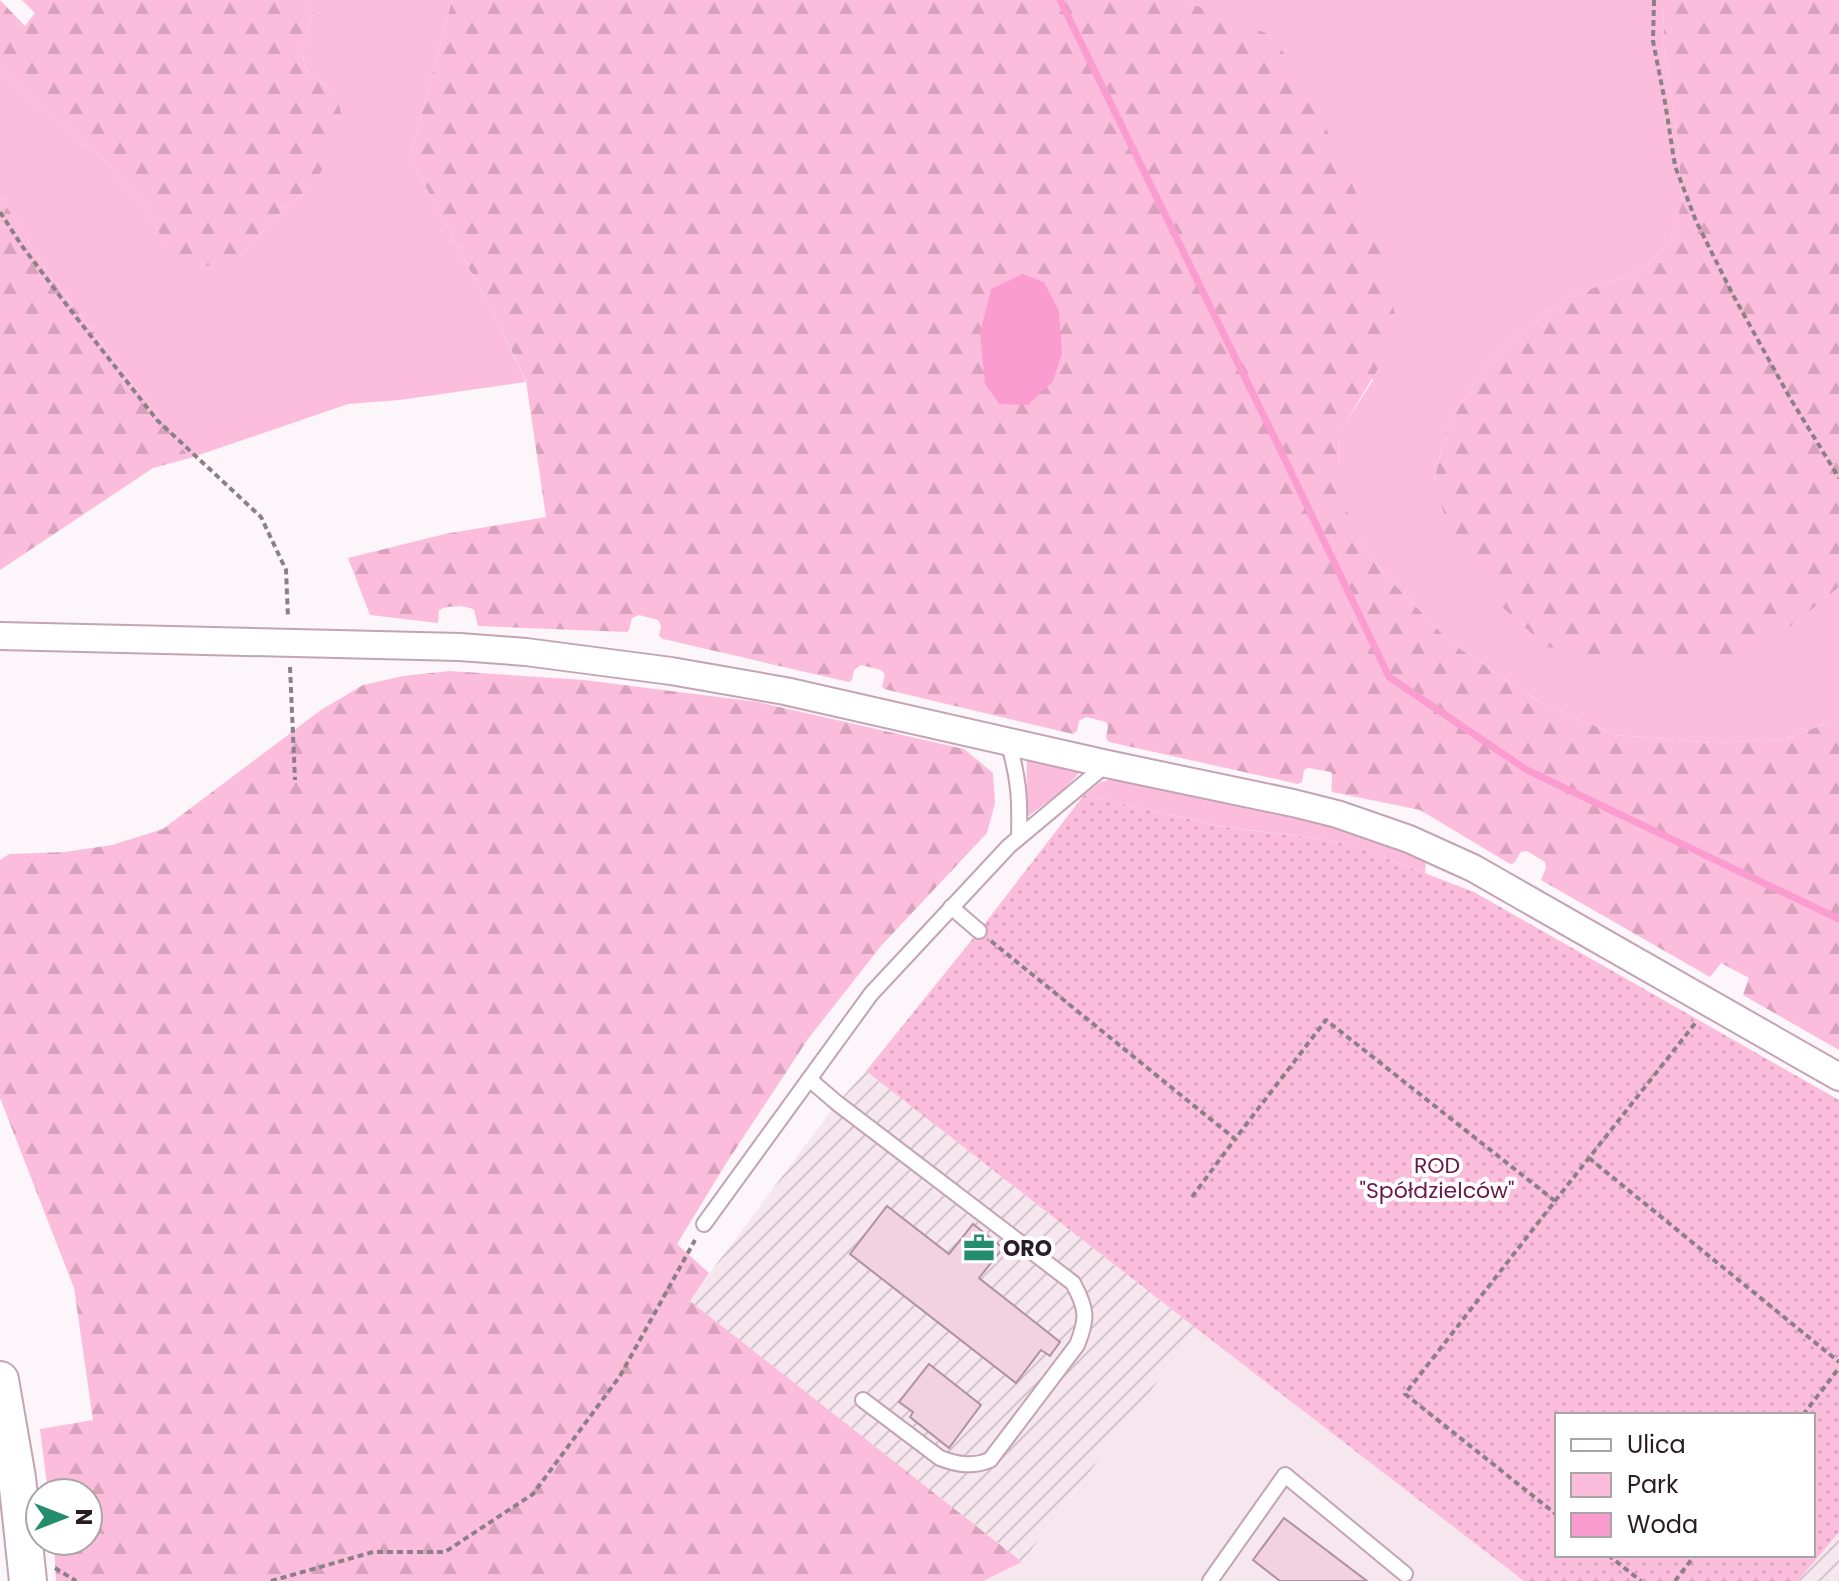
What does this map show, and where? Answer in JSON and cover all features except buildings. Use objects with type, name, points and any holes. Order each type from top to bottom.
[{"type":"main road","points":[[0,1380],[11,1512],[28,1581]]},
{"type":"street","points":[[0,636],[493,649],[671,671],[785,691],[1337,814],[1443,853],[1473,868],[1839,1077]]},
{"type":"lane","points":[[1008,742],[1017,771],[1019,837]]},
{"type":"lane","points":[[704,1224],[871,994],[1019,837],[1107,764]]},
{"type":"lane","points":[[951,907],[979,931]]},
{"type":"lane","points":[[809,1079],[1073,1283],[1083,1301],[1085,1324],[1077,1345],[990,1460],[969,1465],[940,1458],[863,1400]]},
{"type":"lane","points":[[1210,1581],[1285,1475],[1405,1574]]},
{"type":"path","points":[[1654,0],[1653,41],[1675,166],[1696,221],[1796,409],[1839,478]]},
{"type":"path","points":[[0,212],[22,246],[157,420],[261,517],[286,570],[295,780]]},
{"type":"path","points":[[979,931],[1235,1139]]},
{"type":"path","points":[[1192,1197],[1326,1020],[1555,1201]]},
{"type":"path","points":[[1555,1513],[1405,1394],[1698,1020]]},
{"type":"path","points":[[1589,1158],[1839,1365],[1804,1413]]},
{"type":"path","points":[[271,1581],[373,1552],[445,1552],[533,1494],[620,1376],[704,1224]]},
{"type":"path","points":[[1611,1557],[1641,1581]]},
{"type":"path","points":[[1675,1581],[1693,1557]]},
{"type":"shaded area","points":[[866,1071],[1197,1329],[1022,1562],[689,1301],[837,1103]]},
{"type":"shaded area","points":[[1197,1329],[1524,1581],[983,1581],[1022,1562]]},
{"type":"shaded area","points":[[1839,1532],[1839,1581],[1798,1581]]},
{"type":"green space","points":[[0,0],[25,26],[35,13],[22,0],[307,0],[313,13],[302,50],[305,68],[336,94],[344,124],[332,155],[310,188],[273,219],[240,257],[187,271],[165,245],[144,203],[97,153],[9,80],[0,66]]},
{"type":"green space","points":[[307,0],[452,0],[410,157],[526,382],[400,400],[348,404],[190,458],[49,274],[0,196],[0,66],[9,80],[97,153],[144,203],[165,245],[240,257],[273,219],[310,188],[336,94],[305,68],[302,50],[313,13]]},
{"type":"green space","points":[[452,0],[1188,0],[1273,36],[1339,153],[1382,255],[1399,333],[1338,436],[1340,499],[1377,566],[1450,642],[1540,702],[1616,735],[1713,743],[1786,739],[1839,720],[1839,1050],[1743,995],[1749,978],[1721,963],[1710,977],[1541,880],[1545,862],[1527,851],[1521,852],[1510,864],[1420,810],[1332,792],[1331,772],[1308,768],[1298,784],[1109,742],[1106,722],[1086,717],[1079,721],[1073,734],[884,689],[885,675],[881,670],[861,665],[854,670],[849,682],[663,639],[659,636],[661,626],[658,620],[639,615],[632,618],[627,632],[478,626],[474,610],[462,606],[439,610],[438,623],[370,615],[348,558],[445,534],[546,517],[526,381],[410,157]]},
{"type":"green space","points":[[1188,0],[1663,0],[1664,46],[1678,143],[1682,204],[1669,243],[1643,270],[1571,296],[1522,332],[1476,379],[1446,430],[1434,482],[1814,606],[1839,587],[1839,720],[1786,739],[1713,743],[1616,735],[1540,702],[1450,642],[1377,566],[1339,499],[1338,435],[1373,380],[1197,6]]},
{"type":"green space","points":[[1663,0],[1839,0],[1839,587],[1771,642],[1704,663],[1634,661],[1547,647],[1502,607],[1452,538],[1434,482],[1446,430],[1476,379],[1522,332],[1571,296],[1643,270],[1669,243],[1682,203],[1678,143],[1664,46]]},
{"type":"green space","points":[[0,196],[49,274],[190,458],[153,468],[0,570]]},
{"type":"green space","points":[[450,671],[584,680],[758,702],[964,749],[993,773],[995,803],[987,833],[881,946],[808,1039],[677,1244],[709,1273],[690,1301],[1022,1562],[983,1581],[56,1581],[55,1557],[104,1557],[104,1477],[46,1477],[40,1429],[93,1420],[74,1288],[0,1098],[0,860],[9,854],[65,852],[112,845],[163,829],[321,710],[363,685],[403,676]]},
{"type":"green space","points":[[1027,755],[1084,768],[1061,792],[1026,818]]},
{"type":"green space","points":[[1116,778],[1327,826],[1426,860],[1425,873],[1354,846],[1225,827],[1084,795],[1101,782]]},
{"type":"green space","name":"ROD \"Spółdzielców\"","points":[[1084,795],[1224,827],[1354,846],[1474,892],[1839,1100],[1839,1532],[1798,1581],[1524,1581],[866,1071]]},
{"type":"water","points":[[1022,274],[1044,282],[1059,311],[1062,353],[1053,381],[1028,405],[999,404],[985,384],[980,333],[991,289]]},
{"type":"waterway","points":[[1060,0],[1389,677],[1527,770],[1839,919]]},
{"type":"place","name":"ORO","points":[[979,1248]]}]
